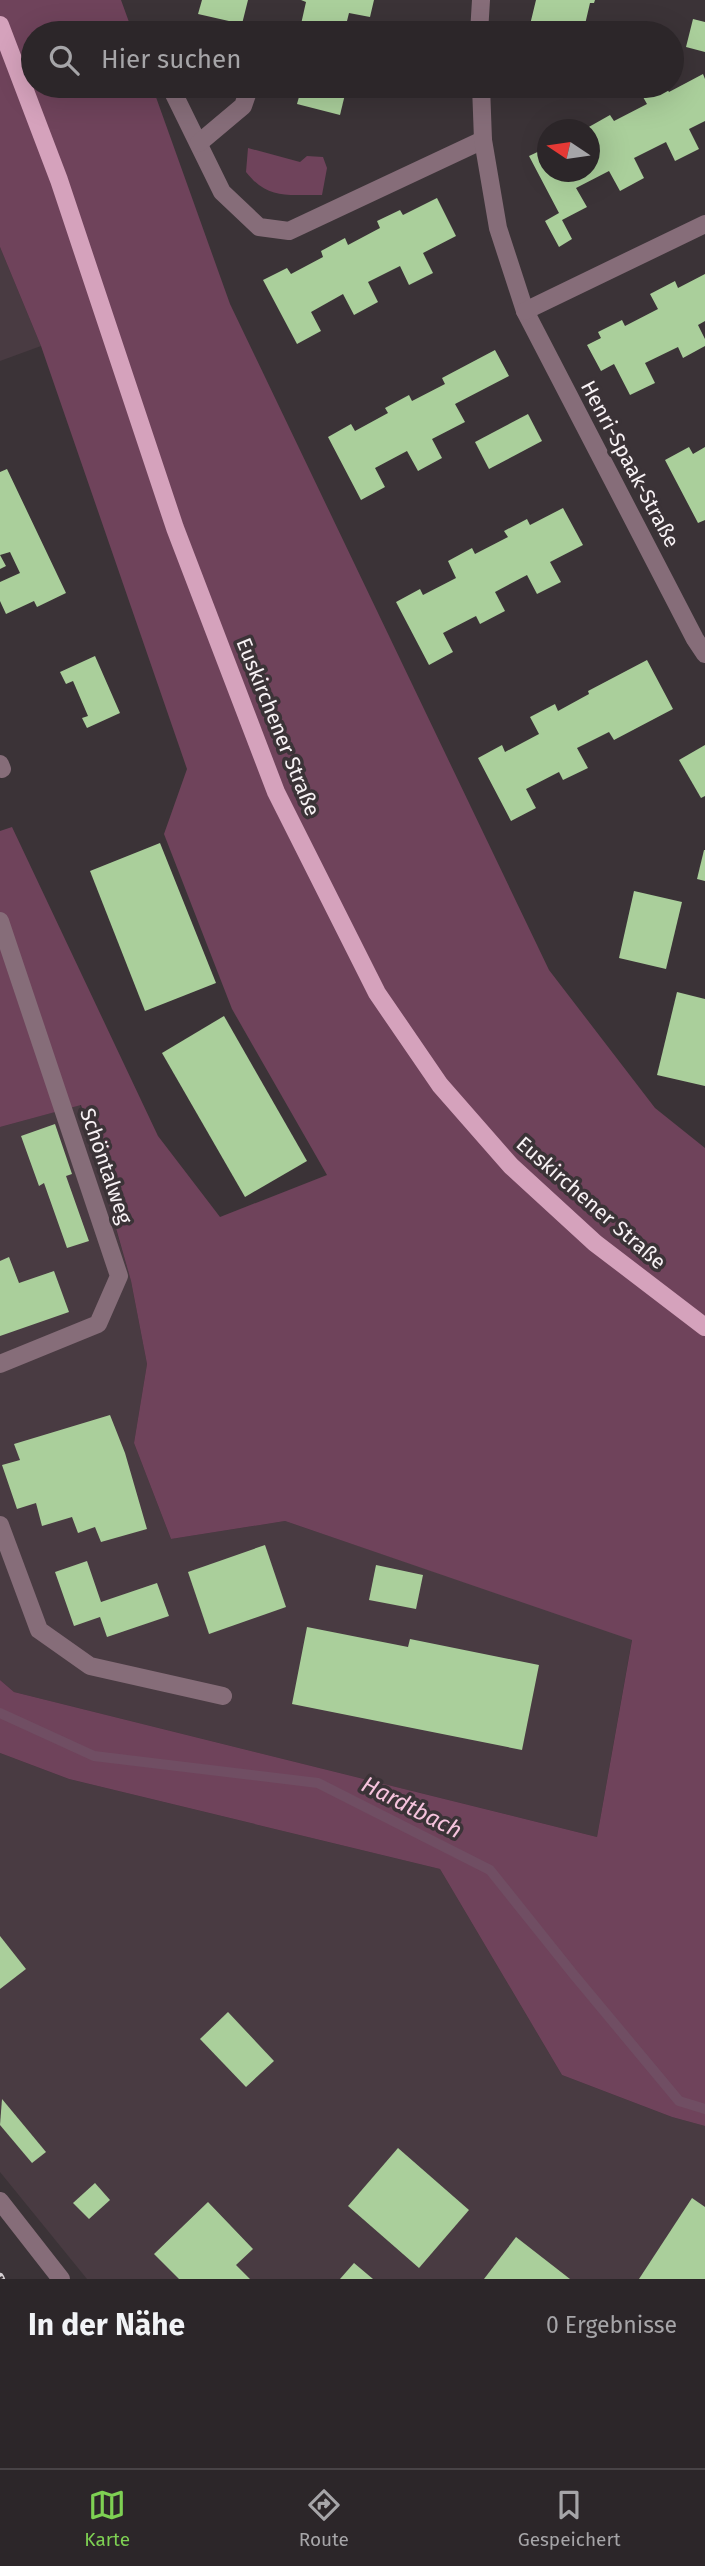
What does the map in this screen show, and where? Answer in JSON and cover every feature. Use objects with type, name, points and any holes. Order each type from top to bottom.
[{"type":"main road","name":"Euskirchener Straße","points":[[0,25],[21,80]]},
{"type":"main road","name":"Euskirchener Straße","points":[[28,98],[59,180],[175,528],[276,792],[377,993],[440,1085],[510,1166],[594,1243],[705,1327]]},
{"type":"street","points":[[480,21],[481,0]]},
{"type":"street","points":[[176,98],[222,192],[259,227],[289,232],[483,139]]},
{"type":"street","points":[[199,143],[243,106],[246,98]]},
{"type":"street","name":"Henri-Spaak-Straße","points":[[481,98],[483,139],[498,228],[524,311],[700,636],[705,654]]},
{"type":"street","points":[[524,311],[705,224]]},
{"type":"street","name":"Schöntalweg","points":[[0,921],[119,1276],[98,1324],[0,1364]]},
{"type":"street","points":[[0,1525],[39,1630],[90,1666],[223,1696]]},
{"type":"street","points":[[0,2201],[61,2279]]},
{"type":"shaded area","points":[[0,0],[121,0],[129,21],[21,21],[21,98],[156,98],[230,304],[549,970],[655,1108],[705,1148],[705,2126],[672,2117],[562,2075],[440,1869],[69,1779],[0,1753],[0,1680],[14,1692],[597,1837],[632,1640],[285,1521],[171,1539],[134,1443],[147,1364],[131,1281],[81,1105],[0,1127],[0,831],[12,827],[158,1136],[220,1217],[327,1175],[232,1009],[164,834],[187,769],[41,346],[0,247]]},
{"type":"shaded area","points":[[248,148],[300,162],[307,156],[323,157],[327,168],[322,195],[280,194],[263,188],[246,172]]},
{"type":"shaded area","points":[[0,247],[41,346],[0,361]]},
{"type":"shaded area","points":[[80,1105],[131,1281],[147,1364],[134,1443],[171,1539],[285,1521],[632,1639],[597,1837],[14,1692],[0,1680],[0,1127]]},
{"type":"shaded area","points":[[0,1753],[69,1779],[440,1869],[562,2075],[672,2117],[705,2126],[705,2279],[87,2279],[0,2172]]},
{"type":"building","points":[[202,0],[248,0],[243,21],[229,21],[198,14]]},
{"type":"building","points":[[301,0],[374,0],[370,17],[349,13],[347,21],[302,21],[306,2]]},
{"type":"building","points":[[536,0],[595,0],[590,3],[586,21],[531,21]]},
{"type":"building","points":[[693,19],[705,22],[705,52],[686,47]]},
{"type":"building","points":[[703,74],[705,121],[689,129],[699,149],[675,161],[666,142],[634,158],[644,178],[620,191],[609,171],[600,176],[600,121],[610,115],[614,121],[647,104],[644,98],[684,98],[684,84]]},
{"type":"building","points":[[299,98],[344,98],[340,115],[297,104]]},
{"type":"building","points":[[537,152],[537,171],[529,156]]},
{"type":"building","points":[[543,182],[588,182],[576,188],[587,207],[562,220],[572,239],[559,247],[545,221],[559,213]]},
{"type":"building","points":[[437,198],[456,236],[423,253],[433,273],[409,285],[400,266],[368,282],[378,302],[354,315],[343,294],[311,312],[321,331],[297,344],[263,280],[287,268],[291,274],[323,257],[321,251],[345,238],[348,245],[380,228],[377,221],[400,210],[403,215]]},
{"type":"building","points":[[705,274],[705,321],[698,325],[705,339],[705,346],[683,358],[678,347],[645,363],[655,383],[630,395],[614,364],[601,371],[587,345],[601,338],[598,332],[622,320],[625,326],[658,309],[650,294],[675,281],[678,288]]},
{"type":"building","points":[[495,350],[509,376],[455,404],[465,422],[432,439],[442,458],[418,471],[407,451],[375,468],[385,487],[361,500],[328,437],[351,424],[355,431],[388,413],[385,408],[409,395],[412,401],[445,384],[442,378]]},
{"type":"building","points":[[528,414],[542,441],[489,469],[475,442]]},
{"type":"building","points":[[689,447],[693,454],[705,447],[705,520],[698,523],[665,460]]},
{"type":"building","points":[[7,469],[66,593],[37,607],[34,601],[6,614],[0,601],[0,582],[20,573],[10,552],[0,555],[0,472]]},
{"type":"building","points":[[563,508],[583,545],[550,562],[561,582],[537,594],[527,575],[495,592],[505,611],[480,624],[476,616],[443,633],[453,652],[429,665],[396,602],[420,589],[423,595],[456,578],[448,561],[472,548],[475,554],[508,537],[504,531],[527,519],[530,525]]},
{"type":"building","points":[[0,555],[6,566],[0,569]]},
{"type":"building","points":[[95,656],[120,713],[87,728],[82,718],[88,716],[73,681],[66,684],[60,672]]},
{"type":"building","points":[[647,660],[673,709],[614,740],[609,732],[577,748],[588,768],[563,780],[559,772],[526,789],[536,808],[511,821],[478,758],[502,745],[505,752],[539,734],[530,717],[555,704],[558,711],[589,694],[588,691]]},
{"type":"building","points":[[705,745],[705,796],[701,798],[679,760]]},
{"type":"building","points":[[160,843],[216,983],[145,1011],[90,871]]},
{"type":"building","points":[[705,850],[705,881],[697,879]]},
{"type":"building","points":[[634,891],[682,902],[666,969],[619,958]]},
{"type":"building","points":[[677,992],[705,999],[705,1086],[657,1075]]},
{"type":"building","points":[[224,1016],[307,1161],[245,1197],[162,1053]]},
{"type":"building","points":[[55,1124],[72,1174],[66,1176],[89,1241],[67,1248],[44,1183],[39,1186],[21,1136]]},
{"type":"building","points":[[9,1257],[19,1283],[54,1271],[69,1312],[0,1336],[0,1261]]},
{"type":"building","points":[[110,1415],[125,1453],[147,1529],[101,1542],[95,1527],[78,1533],[72,1517],[42,1526],[36,1503],[17,1509],[2,1465],[20,1460],[14,1444]]},
{"type":"building","points":[[265,1545],[286,1607],[209,1634],[188,1572]]},
{"type":"building","points":[[87,1561],[101,1602],[157,1583],[169,1616],[107,1637],[100,1617],[74,1626],[55,1572]]},
{"type":"building","points":[[376,1565],[423,1575],[416,1609],[369,1600]]},
{"type":"building","points":[[307,1627],[408,1647],[410,1639],[539,1665],[522,1750],[292,1704]]},
{"type":"building","points":[[0,1936],[26,1969],[0,1989]]},
{"type":"building","points":[[228,2012],[274,2061],[246,2087],[200,2039]]},
{"type":"building","points":[[2,2099],[46,2152],[32,2163],[0,2125]]},
{"type":"building","points":[[398,2148],[469,2210],[419,2268],[348,2206]]},
{"type":"building","points":[[95,2183],[110,2200],[89,2219],[73,2203]]},
{"type":"building","points":[[692,2198],[705,2207],[705,2279],[639,2279]]},
{"type":"building","points":[[208,2202],[253,2249],[236,2265],[250,2279],[179,2279],[154,2254]]},
{"type":"building","points":[[516,2237],[570,2279],[484,2279]]},
{"type":"building","points":[[354,2263],[373,2279],[340,2279]]},
{"type":"waterway","name":"Hardtbach","points":[[0,1713],[94,1756],[318,1783],[490,1870],[679,2101],[705,2109]]}]
